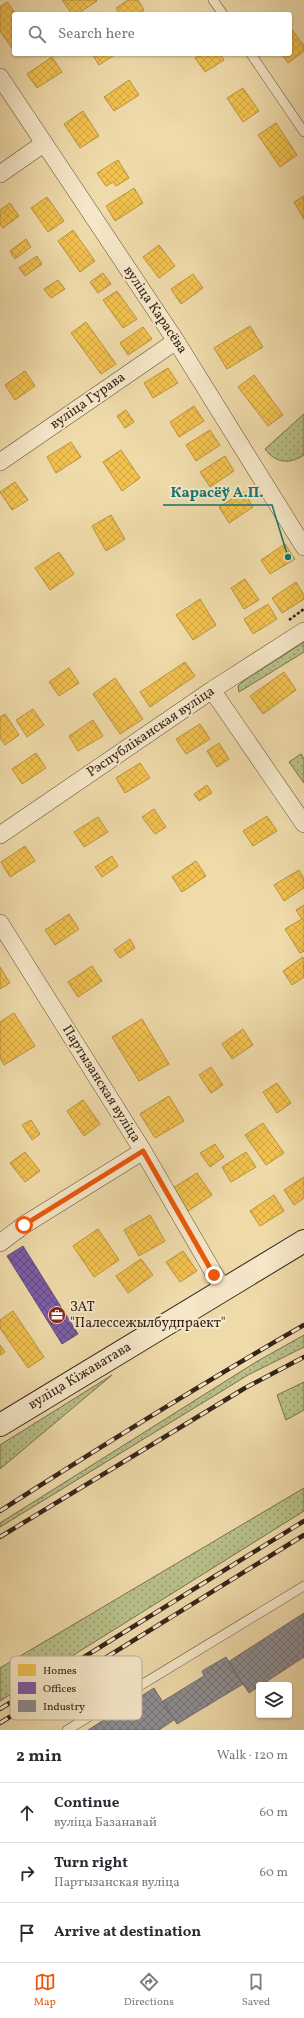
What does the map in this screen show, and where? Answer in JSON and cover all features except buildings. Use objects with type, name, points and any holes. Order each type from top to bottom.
[{"type":"main road","name":"вуліца Кіжаватава","points":[[0,1425],[304,1241]]},
{"type":"street","name":"вуліца Карасёва","points":[[0,77],[43,144],[176,341],[304,547]]},
{"type":"street","points":[[0,174],[43,144]]},
{"type":"street","name":"вуліца Гурава","points":[[0,462],[176,341]]},
{"type":"street","name":"Рэспубліканская вуліца","points":[[0,835],[212,690],[304,631]]},
{"type":"street","points":[[212,690],[304,824]]},
{"type":"street","name":"Партызанская вуліца","points":[[0,923],[143,1151],[223,1289]]},
{"type":"street","points":[[0,1243],[24,1225],[143,1151]]},
{"type":"lane","points":[[213,0],[222,12]]},
{"type":"lane","points":[[252,56],[304,132]]},
{"type":"lane","points":[[142,1684],[304,1586]]},
{"type":"lane","points":[[67,1730],[83,1720]]},
{"type":"green space","points":[[304,414],[304,455],[288,461],[274,458],[265,449]]},
{"type":"green space","points":[[304,642],[304,652],[239,692],[238,686],[242,682]]},
{"type":"green space","points":[[301,754],[304,759],[304,783],[289,762]]},
{"type":"green space","points":[[304,1335],[304,1347],[248,1375],[0,1527],[0,1523],[256,1362]]},
{"type":"green space","points":[[112,1375],[0,1469],[0,1445]]},
{"type":"green space","points":[[304,1382],[304,1410],[286,1420],[277,1395]]},
{"type":"green space","points":[[304,1488],[304,1511],[72,1656],[20,1656]]},
{"type":"green space","points":[[10,1662],[10,1695],[0,1701],[0,1668]]},
{"type":"railway","points":[[0,1511],[151,1416],[304,1325]]},
{"type":"railway","points":[[0,1537],[245,1388],[304,1357]]},
{"type":"railway","points":[[86,1656],[304,1521]]},
{"type":"railway","points":[[108,1656],[304,1535]]},
{"type":"railway","points":[[0,1709],[10,1703]]},
{"type":"railway","points":[[0,1723],[10,1717]]},
{"type":"place","name":"Карасёў А.П.","points":[[288,557]]},
{"type":"place","name":"ЗАТ \"Палессежылбудпраект\"","points":[[57,1315]]},
{"type":"route","points":[[24,1225],[143,1151],[214,1275]]}]
